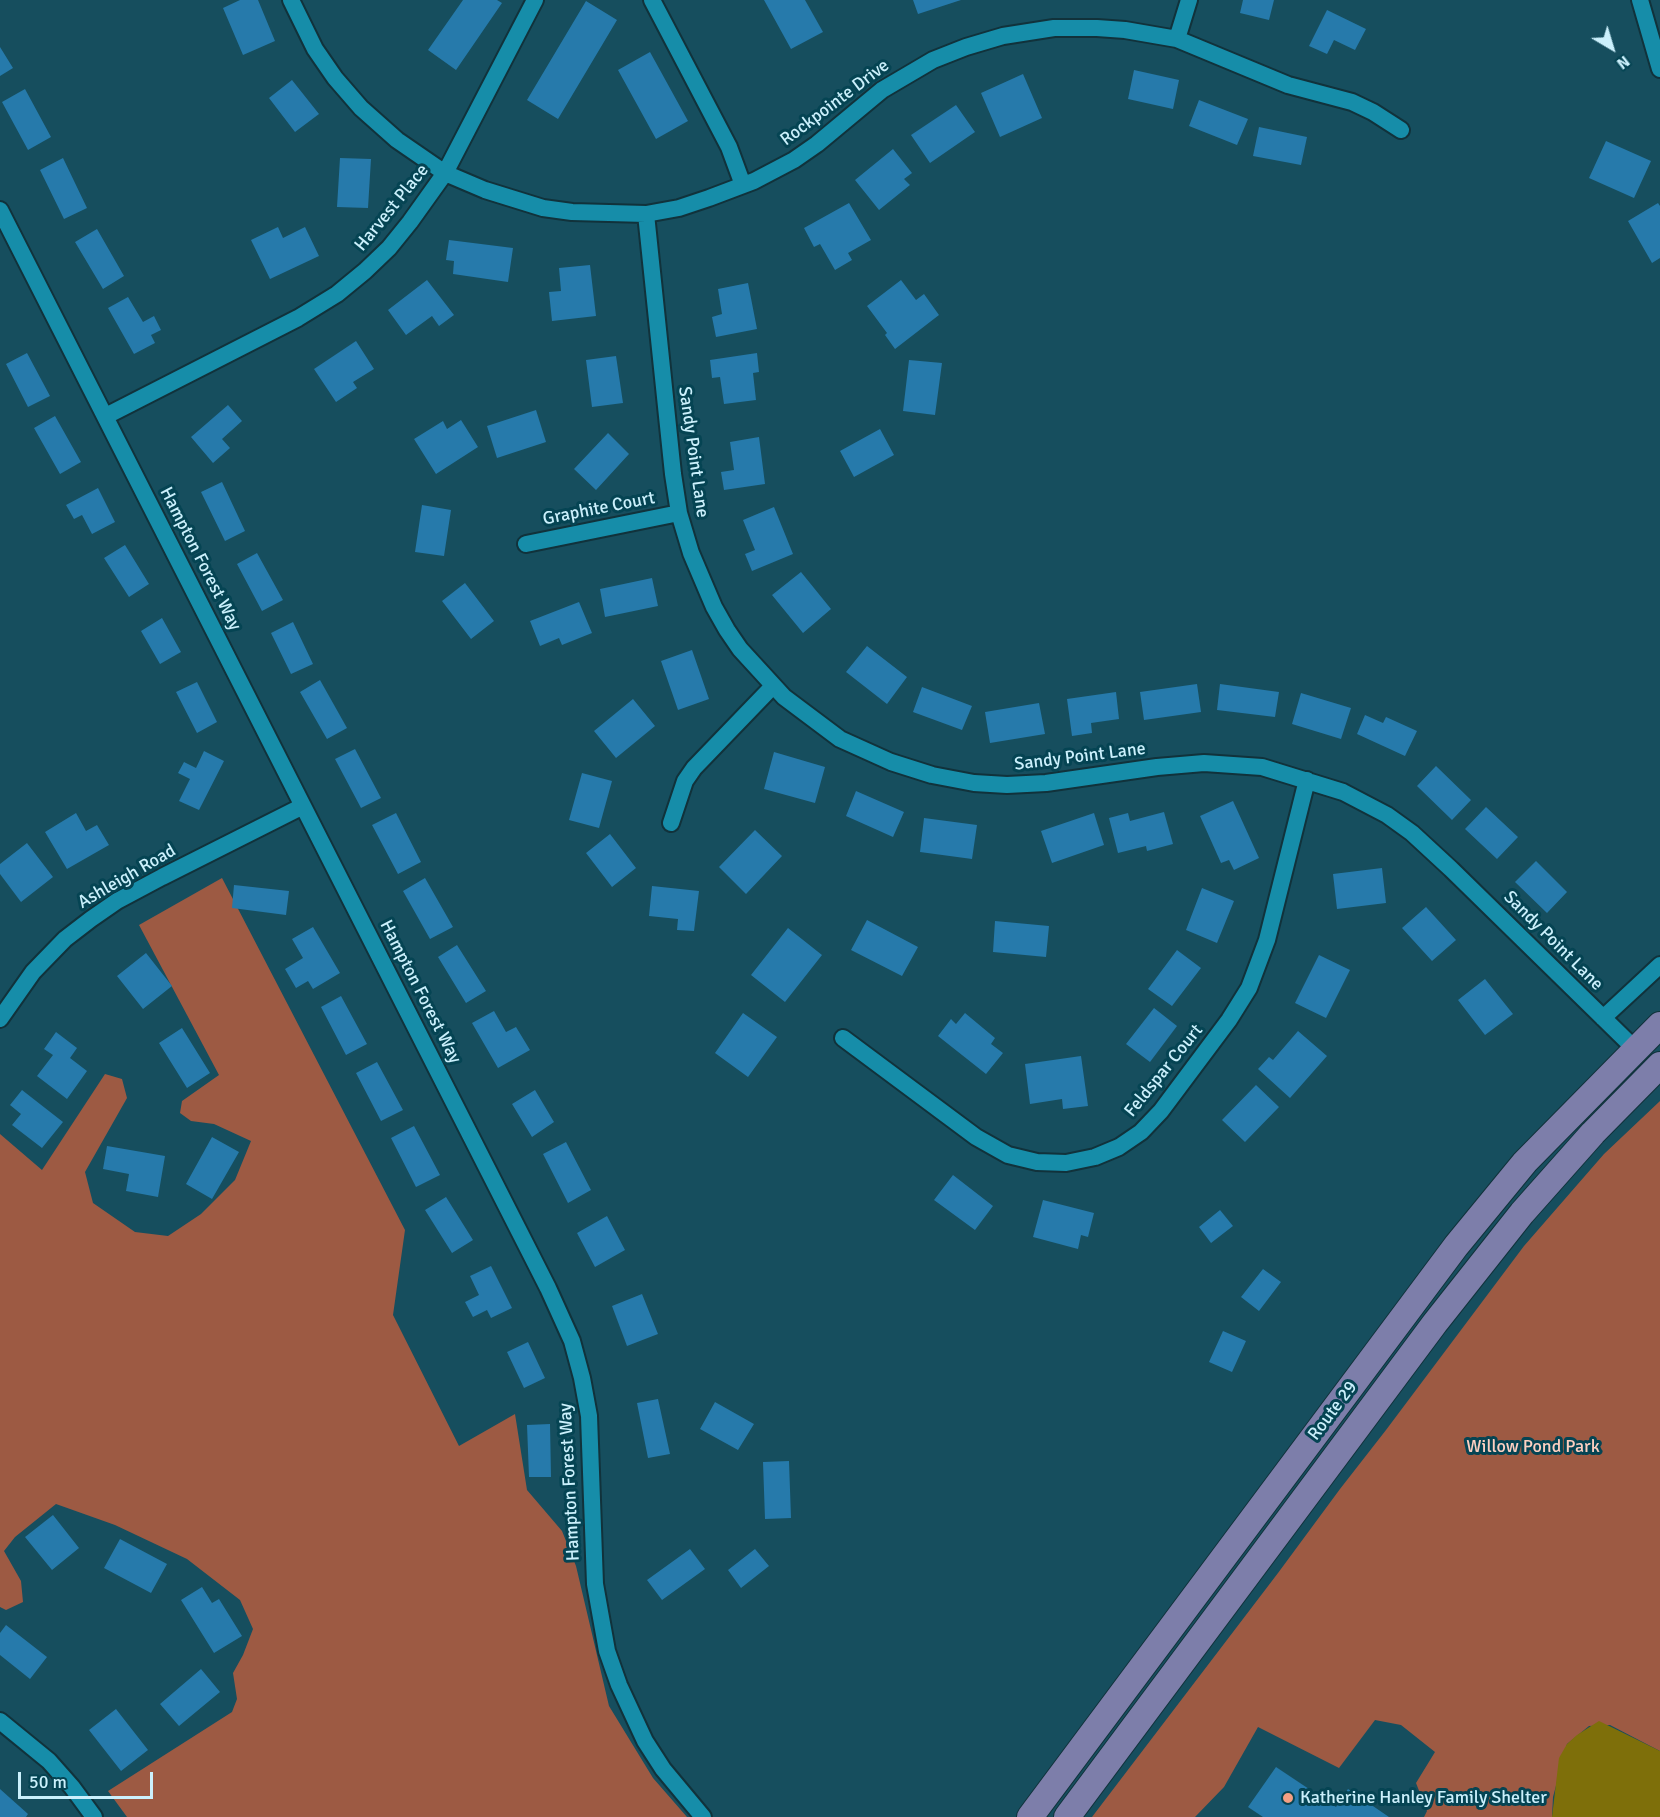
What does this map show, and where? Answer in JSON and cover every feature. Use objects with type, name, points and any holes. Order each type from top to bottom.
[{"type":"main road","name":"Route 29","points":[[1030,1817],[1456,1246],[1525,1162],[1660,1025]]},
{"type":"main road","name":"Route 29","points":[[1067,1817],[1435,1323],[1500,1240],[1593,1133],[1660,1065]]},
{"type":"street","name":"Rockpointe Drive","points":[[291,0],[315,49],[335,78],[361,108],[397,140],[445,173],[485,190],[543,208],[572,212],[646,214],[678,208],[743,185],[794,160],[882,90],[933,60],[1003,36],[1054,28],[1125,30],[1177,39],[1288,86],[1352,102],[1401,130]]},
{"type":"street","name":"Harvest Place","points":[[106,416],[298,318],[337,294],[389,248],[445,173],[535,0]]},
{"type":"street","points":[[652,0],[729,147],[743,185]]},
{"type":"street","points":[[1177,39],[1189,0]]},
{"type":"street","points":[[1640,0],[1660,69]]},
{"type":"street","name":"Hampton Forest Way","points":[[0,210],[7,243],[106,416],[543,1278],[572,1341],[589,1416],[595,1584],[607,1651],[619,1685],[645,1742],[663,1769],[702,1817]]},
{"type":"street","name":"Sandy Point Lane","points":[[646,214],[673,474],[679,513],[691,553],[714,607],[740,648],[773,686],[807,716],[840,739],[891,762],[932,775],[963,781],[1007,785],[1046,783],[1157,767],[1204,763],[1262,767],[1356,798],[1412,833],[1452,869],[1635,1049]]},
{"type":"street","name":"Graphite Court","points":[[526,544],[679,513]]},
{"type":"street","points":[[671,823],[686,781],[694,768],[773,686]]},
{"type":"street","name":"Feldspar Court","points":[[843,1038],[975,1137],[1008,1155],[1036,1162],[1066,1163],[1095,1157],[1119,1147],[1141,1132],[1161,1111],[1229,1020],[1249,988],[1267,940],[1307,780]]},
{"type":"street","name":"Ashleigh Road","points":[[0,1019],[33,972],[65,939],[91,919],[117,901],[162,877],[303,806]]},
{"type":"street","points":[[1604,1018],[1660,965]]},
{"type":"street","points":[[0,1721],[49,1761],[94,1817]]},
{"type":"green space","points":[[222,878],[405,1230],[393,1315],[459,1446],[515,1414],[527,1490],[562,1531],[576,1566],[609,1706],[653,1778],[687,1817],[127,1817],[108,1791],[232,1712],[237,1699],[233,1673],[253,1629],[240,1600],[187,1559],[115,1525],[56,1504],[15,1537],[4,1551],[21,1581],[23,1602],[6,1610],[0,1607],[0,1134],[42,1170],[105,1074],[122,1079],[127,1098],[85,1172],[93,1203],[135,1232],[168,1236],[201,1214],[235,1180],[251,1141],[214,1124],[191,1121],[180,1113],[182,1101],[219,1075],[139,925]]},
{"type":"green space","name":"Willow Pond Park","points":[[1660,1101],[1660,1751],[1610,1725],[1589,1726],[1567,1744],[1553,1797],[1552,1817],[1424,1817],[1427,1811],[1416,1783],[1435,1752],[1401,1725],[1375,1720],[1339,1768],[1258,1727],[1224,1787],[1195,1817],[1092,1817],[1524,1246],[1604,1154]]},
{"type":"shaded area","points":[[1599,1721],[1660,1751],[1660,1817],[1552,1817],[1559,1758],[1567,1744]]},
{"type":"building","points":[[240,0],[258,0],[275,41],[243,55],[223,8]]},
{"type":"building","points":[[463,0],[497,0],[502,3],[456,70],[428,50]]},
{"type":"building","points":[[764,0],[805,0],[823,32],[791,49]]},
{"type":"building","points":[[913,0],[961,0],[918,14]]},
{"type":"building","points":[[1243,0],[1274,0],[1269,20],[1240,13]]},
{"type":"building","points":[[586,1],[617,20],[558,119],[527,100]]},
{"type":"building","points":[[1327,10],[1366,29],[1355,50],[1334,40],[1327,54],[1309,46]]},
{"type":"building","points":[[0,47],[13,68],[0,76]]},
{"type":"building","points":[[650,52],[688,121],[656,139],[618,70]]},
{"type":"building","points":[[1134,70],[1179,80],[1173,109],[1128,99]]},
{"type":"building","points":[[1023,74],[1042,118],[1000,137],[981,93]]},
{"type":"building","points":[[292,80],[319,114],[295,132],[269,98]]},
{"type":"building","points":[[25,89],[51,137],[28,150],[2,102]]},
{"type":"building","points":[[1199,100],[1248,119],[1237,145],[1189,126]]},
{"type":"building","points":[[956,105],[975,132],[930,163],[911,135]]},
{"type":"building","points":[[1259,127],[1307,137],[1301,165],[1253,156]]},
{"type":"building","points":[[1606,141],[1651,161],[1634,198],[1589,178]]},
{"type":"building","points":[[893,149],[912,173],[904,179],[910,185],[879,210],[855,180]]},
{"type":"building","points":[[63,158],[87,208],[64,219],[40,170]]},
{"type":"building","points":[[340,158],[371,159],[368,208],[337,207]]},
{"type":"building","points":[[849,203],[871,240],[848,253],[852,260],[835,270],[820,244],[814,247],[804,228]]},
{"type":"building","points":[[1658,203],[1660,206],[1660,258],[1652,263],[1628,221]]},
{"type":"building","points":[[278,227],[283,238],[305,227],[319,256],[270,279],[251,240]]},
{"type":"building","points":[[97,229],[124,276],[103,289],[75,242]]},
{"type":"building","points":[[449,240],[513,248],[508,282],[453,274],[454,261],[446,260]]},
{"type":"building","points":[[590,265],[596,316],[552,321],[549,292],[561,291],[559,268]]},
{"type":"building","points":[[427,280],[454,315],[439,326],[432,316],[406,335],[388,310]]},
{"type":"building","points":[[901,280],[916,300],[924,294],[939,315],[895,349],[885,335],[887,333],[867,306]]},
{"type":"building","points":[[748,283],[757,329],[716,337],[712,317],[722,314],[718,289]]},
{"type":"building","points":[[128,297],[143,322],[154,316],[161,330],[151,335],[155,343],[134,354],[108,308]]},
{"type":"building","points":[[356,341],[374,369],[353,382],[357,388],[336,402],[314,369]]},
{"type":"building","points":[[27,353],[50,396],[28,407],[6,364]]},
{"type":"building","points":[[757,353],[759,372],[753,373],[756,400],[724,404],[720,377],[712,378],[710,360]]},
{"type":"building","points":[[616,356],[623,403],[592,407],[586,360]]},
{"type":"building","points":[[909,360],[942,363],[935,415],[903,411]]},
{"type":"building","points":[[228,405],[242,421],[222,439],[230,448],[213,463],[191,437]]},
{"type":"building","points":[[536,410],[546,442],[497,458],[487,426]]},
{"type":"building","points":[[55,416],[81,462],[60,474],[34,428]]},
{"type":"building","points":[[461,420],[478,447],[436,474],[414,439],[443,421],[447,429]]},
{"type":"building","points":[[880,429],[894,455],[854,477],[840,451]]},
{"type":"building","points":[[608,433],[629,454],[596,490],[574,469]]},
{"type":"building","points":[[759,437],[765,484],[724,490],[721,472],[734,470],[730,442]]},
{"type":"building","points":[[222,482],[245,531],[225,541],[201,492]]},
{"type":"building","points":[[98,488],[115,522],[92,534],[82,515],[74,519],[66,505]]},
{"type":"building","points":[[422,505],[451,510],[444,556],[415,552]]},
{"type":"building","points":[[774,507],[793,554],[752,571],[745,554],[755,550],[743,520]]},
{"type":"building","points":[[125,545],[149,584],[129,597],[104,558]]},
{"type":"building","points":[[257,553],[283,600],[262,611],[237,564]]},
{"type":"building","points":[[801,572],[831,609],[803,633],[772,595]]},
{"type":"building","points":[[652,578],[658,606],[605,617],[600,589]]},
{"type":"building","points":[[465,583],[494,621],[471,639],[442,601]]},
{"type":"building","points":[[579,602],[592,633],[562,645],[559,638],[540,646],[530,621]]},
{"type":"building","points":[[162,618],[181,652],[160,664],[141,631]]},
{"type":"building","points":[[293,622],[313,664],[291,674],[271,633]]},
{"type":"building","points":[[867,646],[907,677],[887,704],[846,672]]},
{"type":"building","points":[[692,650],[709,699],[678,710],[661,661]]},
{"type":"building","points":[[320,680],[347,728],[327,739],[300,692]]},
{"type":"building","points":[[197,682],[217,722],[197,733],[176,692]]},
{"type":"building","points":[[1197,684],[1201,712],[1144,720],[1140,692]]},
{"type":"building","points":[[1220,684],[1279,692],[1275,717],[1217,710]]},
{"type":"building","points":[[922,687],[972,706],[962,730],[913,712]]},
{"type":"building","points":[[1116,692],[1119,719],[1091,723],[1092,733],[1072,736],[1067,699]]},
{"type":"building","points":[[1301,693],[1351,708],[1341,739],[1292,724]]},
{"type":"building","points":[[633,699],[655,726],[616,758],[594,731]]},
{"type":"building","points":[[1039,703],[1045,734],[990,743],[985,712]]},
{"type":"building","points":[[1365,715],[1383,723],[1386,717],[1417,731],[1405,756],[1357,734]]},
{"type":"building","points":[[355,749],[381,798],[361,808],[335,759]]},
{"type":"building","points":[[204,751],[224,761],[199,810],[179,801],[190,779],[178,773],[184,762],[196,768]]},
{"type":"building","points":[[774,752],[825,767],[815,803],[764,789]]},
{"type":"building","points":[[1436,766],[1471,800],[1452,820],[1417,786]]},
{"type":"building","points":[[582,773],[612,781],[599,828],[569,820]]},
{"type":"building","points":[[856,791],[904,812],[893,837],[846,816]]},
{"type":"building","points":[[1233,801],[1259,858],[1234,870],[1229,860],[1221,863],[1200,816]]},
{"type":"building","points":[[1486,807],[1518,837],[1497,859],[1465,829]]},
{"type":"building","points":[[1164,812],[1173,844],[1147,851],[1146,846],[1118,853],[1109,818],[1128,813],[1130,821]]},
{"type":"building","points":[[76,813],[86,831],[97,825],[109,845],[67,869],[45,832]]},
{"type":"building","points":[[396,813],[421,862],[398,874],[372,825]]},
{"type":"building","points":[[1094,813],[1104,845],[1052,863],[1041,831]]},
{"type":"building","points":[[924,818],[977,825],[972,859],[920,852]]},
{"type":"building","points":[[755,830],[782,856],[746,894],[719,867]]},
{"type":"building","points":[[610,834],[636,868],[612,887],[586,853]]},
{"type":"building","points":[[27,843],[53,877],[21,902],[0,874],[0,864]]},
{"type":"building","points":[[1536,861],[1567,892],[1547,913],[1515,882]]},
{"type":"building","points":[[1382,868],[1386,903],[1337,909],[1333,874]]},
{"type":"building","points":[[425,878],[453,927],[430,939],[403,891]]},
{"type":"building","points":[[234,885],[289,891],[286,915],[232,908]]},
{"type":"building","points":[[652,886],[699,891],[694,931],[677,930],[678,919],[649,916]]},
{"type":"building","points":[[1202,888],[1234,901],[1217,943],[1186,930]]},
{"type":"building","points":[[1426,907],[1456,940],[1432,961],[1402,928]]},
{"type":"building","points":[[867,920],[918,947],[902,976],[851,950]]},
{"type":"building","points":[[995,921],[1049,926],[1046,957],[993,952]]},
{"type":"building","points":[[313,927],[340,973],[313,989],[308,981],[296,988],[285,969],[303,958],[292,939]]},
{"type":"building","points":[[788,928],[822,955],[785,1002],[751,975]]},
{"type":"building","points":[[457,945],[486,991],[466,1003],[438,957]]},
{"type":"building","points":[[1177,950],[1201,968],[1172,1006],[1148,989]]},
{"type":"building","points":[[146,953],[172,986],[143,1009],[117,976]]},
{"type":"building","points":[[1319,955],[1350,970],[1326,1018],[1295,1003]]},
{"type":"building","points":[[1485,979],[1513,1014],[1485,1035],[1458,1000]]},
{"type":"building","points":[[341,996],[367,1044],[346,1055],[321,1007]]},
{"type":"building","points":[[1154,1008],[1177,1026],[1150,1062],[1126,1044]]},
{"type":"building","points":[[494,1011],[506,1032],[516,1027],[530,1050],[498,1068],[472,1023]]},
{"type":"building","points":[[743,1013],[777,1037],[748,1077],[715,1053]]},
{"type":"building","points":[[965,1013],[995,1038],[991,1044],[1003,1053],[986,1074],[938,1036],[951,1019],[956,1024]]},
{"type":"building","points":[[182,1028],[210,1073],[187,1088],[159,1043]]},
{"type":"building","points":[[1298,1031],[1327,1056],[1290,1098],[1258,1069],[1269,1057],[1273,1060]]},
{"type":"building","points":[[56,1032],[77,1048],[70,1058],[87,1071],[67,1099],[37,1076],[53,1055],[44,1049]]},
{"type":"building","points":[[1081,1056],[1088,1106],[1063,1109],[1062,1099],[1030,1104],[1025,1064]]},
{"type":"building","points":[[377,1062],[403,1110],[381,1121],[356,1073]]},
{"type":"building","points":[[1256,1085],[1279,1107],[1245,1142],[1222,1120]]},
{"type":"building","points":[[22,1090],[63,1122],[42,1148],[12,1125],[21,1114],[10,1105]]},
{"type":"building","points":[[535,1090],[554,1122],[532,1137],[512,1104]]},
{"type":"building","points":[[414,1126],[440,1175],[416,1187],[391,1138]]},
{"type":"building","points":[[212,1137],[239,1152],[212,1199],[186,1184]]},
{"type":"building","points":[[566,1142],[591,1190],[568,1203],[543,1154]]},
{"type":"building","points":[[107,1146],[165,1156],[158,1197],[126,1191],[129,1174],[103,1169]]},
{"type":"building","points":[[953,1175],[993,1206],[975,1230],[934,1200]]},
{"type":"building","points":[[446,1197],[473,1240],[452,1253],[425,1210]]},
{"type":"building","points":[[1043,1200],[1094,1213],[1088,1237],[1081,1235],[1078,1249],[1033,1237]]},
{"type":"building","points":[[1220,1210],[1233,1226],[1211,1243],[1199,1227]]},
{"type":"building","points":[[607,1216],[625,1250],[595,1267],[577,1233]]},
{"type":"building","points":[[491,1266],[512,1308],[491,1318],[487,1310],[473,1317],[465,1302],[479,1295],[470,1276]]},
{"type":"building","points":[[1263,1269],[1281,1282],[1259,1311],[1241,1297]]},
{"type":"building","points":[[642,1294],[658,1334],[627,1346],[612,1306]]},
{"type":"building","points":[[1223,1331],[1246,1341],[1232,1372],[1209,1362]]},
{"type":"building","points":[[528,1342],[545,1378],[524,1388],[507,1352]]},
{"type":"building","points":[[658,1399],[670,1454],[648,1458],[637,1403]]},
{"type":"building","points":[[715,1402],[754,1424],[738,1450],[700,1429]]},
{"type":"building","points":[[550,1424],[551,1477],[529,1477],[527,1425]]},
{"type":"building","points":[[789,1461],[791,1518],[765,1519],[763,1462]]},
{"type":"building","points":[[53,1515],[79,1548],[52,1570],[25,1537]]},
{"type":"building","points":[[120,1539],[167,1564],[151,1593],[104,1568]]},
{"type":"building","points":[[690,1549],[705,1569],[662,1600],[647,1580]]},
{"type":"building","points":[[755,1549],[769,1566],[741,1588],[728,1570]]},
{"type":"building","points":[[202,1587],[212,1603],[219,1599],[242,1636],[214,1653],[181,1600]]},
{"type":"building","points":[[6,1625],[47,1657],[30,1679],[0,1655],[0,1633]]},
{"type":"building","points":[[201,1669],[220,1692],[179,1726],[160,1704]]},
{"type":"building","points":[[116,1709],[148,1750],[121,1771],[89,1730]]},
{"type":"building","name":"Katherine Hanley Family Shelter","points":[[1276,1767],[1336,1807],[1348,1789],[1389,1817],[1263,1817],[1248,1807]]},
{"type":"building","points":[[0,1789],[28,1814],[26,1817],[0,1817]]},
{"type":"place","name":"Katherine Hanley Family Shelter","points":[[1288,1798]]}]
